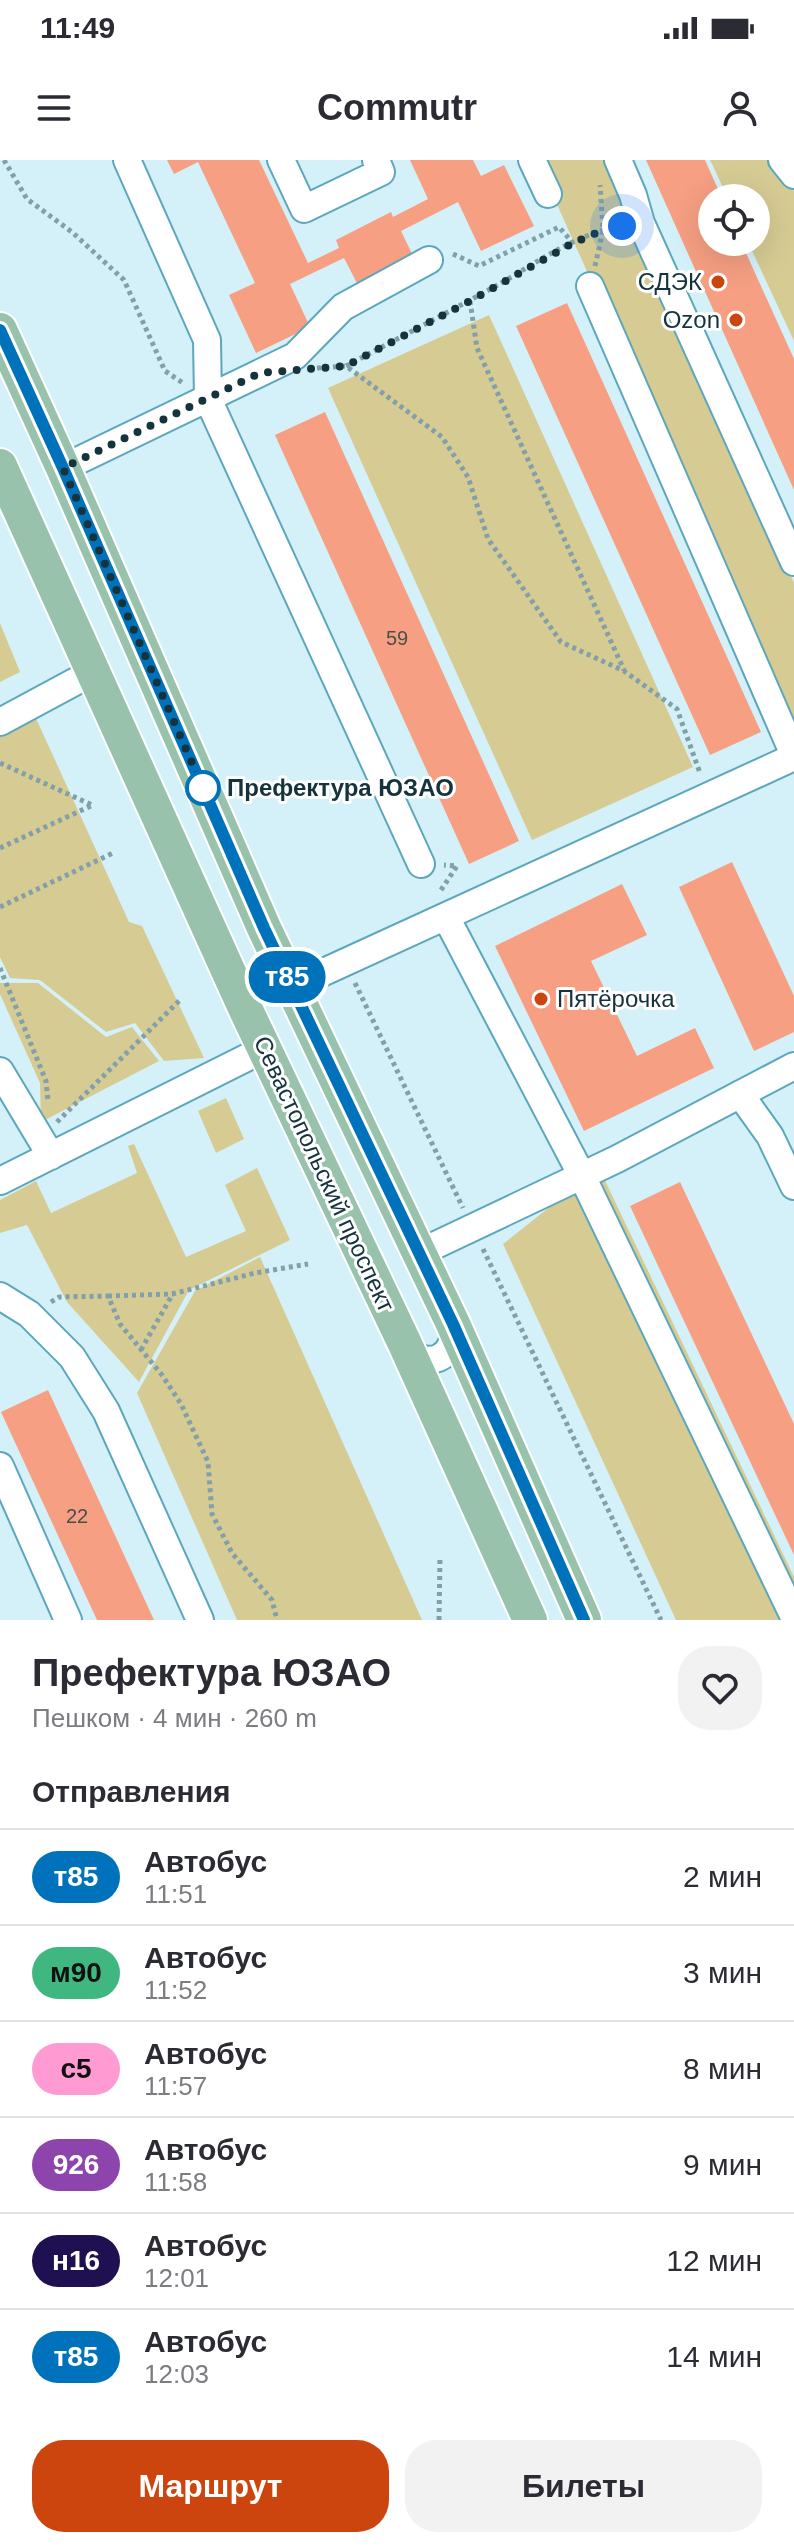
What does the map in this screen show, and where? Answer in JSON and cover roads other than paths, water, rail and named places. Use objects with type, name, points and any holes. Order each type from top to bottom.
[{"type":"main road","name":"Севастопольский проспект","points":[[0,330],[291,987],[453,1324],[584,1620]]},
{"type":"main road","name":"Севастопольский проспект","points":[[0,466],[264,1049],[405,1344],[530,1620]]},
{"type":"street","points":[[127,160],[207,340],[208,399],[421,864]]},
{"type":"street","points":[[281,160],[304,209],[381,172],[376,160]]},
{"type":"street","points":[[532,160],[548,194]]},
{"type":"street","points":[[782,160],[794,175]]},
{"type":"street","points":[[608,167],[633,195],[641,223],[794,562]]},
{"type":"street","points":[[63,468],[295,356],[343,307],[429,260]]},
{"type":"street","points":[[291,987],[794,756],[590,286]]},
{"type":"street","points":[[0,722],[93,672]]},
{"type":"street","points":[[446,917],[582,1176],[794,1617]]},
{"type":"street","points":[[0,1181],[264,1049]]},
{"type":"street","points":[[419,1253],[582,1176],[794,1066]]},
{"type":"street","points":[[0,1071],[51,1156]]},
{"type":"street","points":[[740,1094],[770,1136],[794,1186]]},
{"type":"street","points":[[0,1296],[29,1314],[72,1357],[106,1411],[200,1620]]},
{"type":"street","points":[[405,1344],[410,1353],[419,1358],[439,1358],[453,1344],[453,1324]]},
{"type":"street","points":[[0,1466],[68,1620]]},
{"type":"place","name":"СДЭК","points":[[718,282]]},
{"type":"place","name":"Ozon","points":[[736,320]]},
{"type":"place","name":"Префектура ЮЗАО","points":[[203,788]]},
{"type":"place","name":"Пятёрочка","points":[[541,999]]}]
